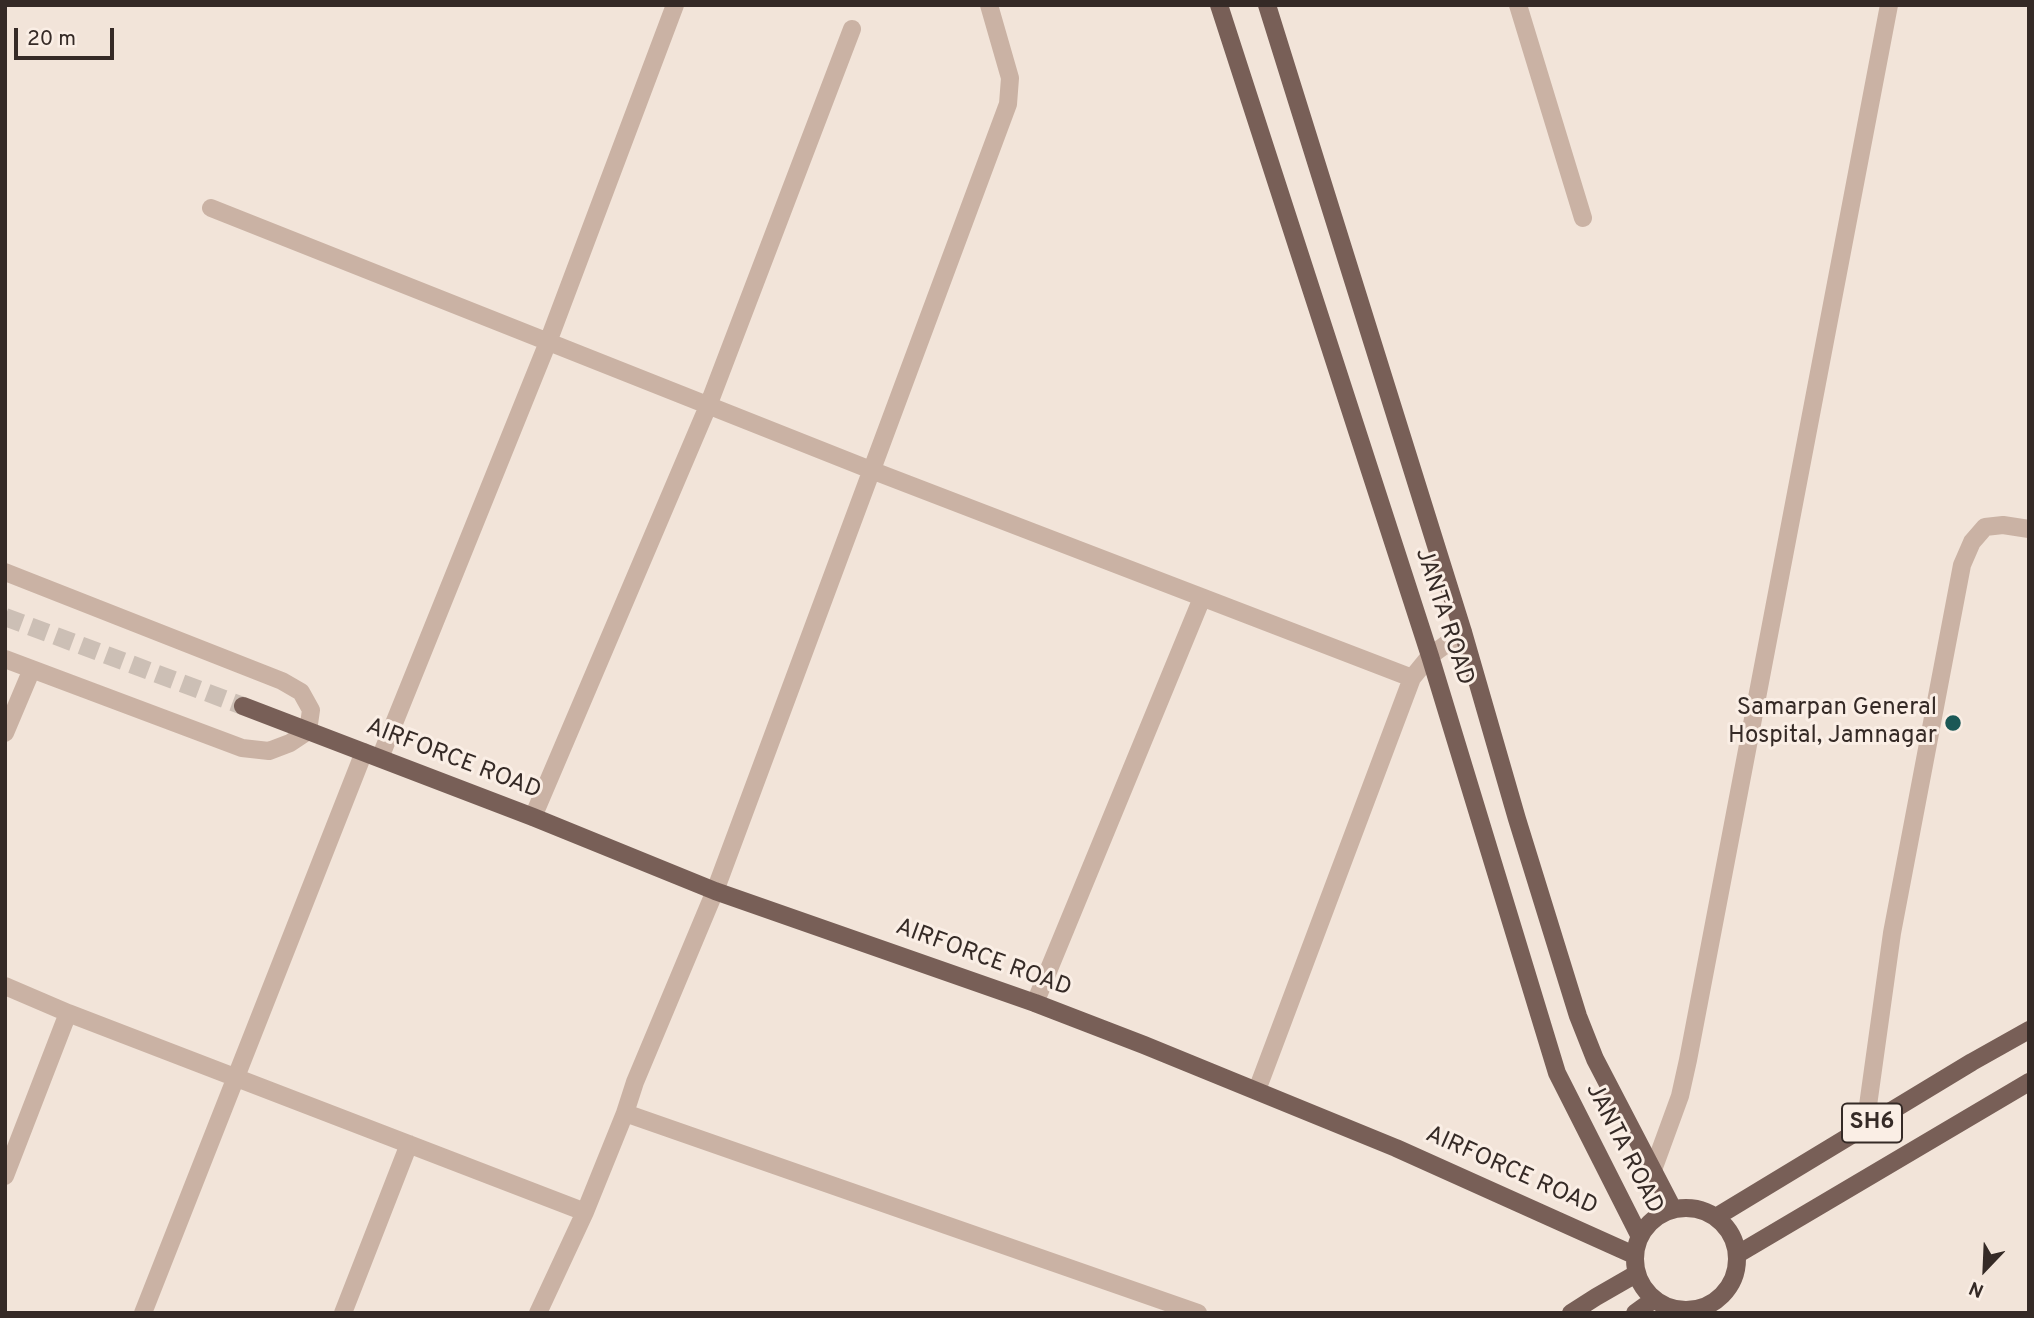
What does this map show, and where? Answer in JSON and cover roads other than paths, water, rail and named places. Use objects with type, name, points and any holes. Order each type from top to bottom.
[{"type":"main road","name":"JANTA ROAD","points":[[1219,5],[1430,656],[1557,1073],[1639,1235]]},
{"type":"main road","name":"JANTA ROAD","points":[[1267,5],[1463,632],[1578,1016],[1595,1059],[1673,1209]]},
{"type":"main road","name":"AIRFORCE ROAD","points":[[243,706],[533,817],[715,891],[1035,1003],[1257,1090],[1396,1148],[1634,1255]]},
{"type":"main road","name":"SH6","points":[[1716,1217],[2029,1030]]},
{"type":"main road","name":"SH6","points":[[1738,1254],[2029,1082]]},
{"type":"main road","points":[[1695,1208],[1716,1217],[1730,1233],[1738,1254],[1734,1278],[1721,1298],[1706,1310],[1669,1308],[1653,1300],[1636,1275],[1634,1255],[1639,1235],[1653,1219],[1673,1209],[1695,1208]]},
{"type":"main road","points":[[1571,1313],[1636,1275]]},
{"type":"main road","points":[[1635,1313],[1653,1300]]},
{"type":"street","points":[[143,1313],[236,1077],[548,342],[675,5]]},
{"type":"street","points":[[538,1313],[585,1212],[635,1082],[715,891],[1009,104],[1010,78],[989,5]]},
{"type":"street","points":[[1517,5],[1583,218]]},
{"type":"street","points":[[1653,1170],[1679,1096],[1688,1060],[1889,5]]},
{"type":"street","points":[[533,817],[708,406],[852,30]]},
{"type":"street","points":[[211,208],[871,470],[1412,678]]},
{"type":"street","points":[[1865,1127],[1892,933],[1962,565],[1972,542],[1985,527],[2003,525],[2029,529]]},
{"type":"street","points":[[5,572],[282,681],[301,692],[311,710],[308,731],[290,743],[269,751],[242,748],[5,659]]},
{"type":"street","points":[[1035,1003],[1202,598]]},
{"type":"street","points":[[1257,1090],[1412,678],[1430,656],[1463,632]]},
{"type":"street","points":[[5,733],[32,669]]},
{"type":"street","points":[[5,986],[68,1013],[585,1212]]},
{"type":"street","points":[[5,1176],[68,1013]]},
{"type":"street","points":[[625,1113],[1198,1313]]},
{"type":"street","points":[[343,1313],[409,1144]]},
{"type":"tunnel","points":[[5,617],[243,706]]},
{"type":"place","name":"Samarpan General Hospital, Jamnagar","points":[[1953,723]]}]
